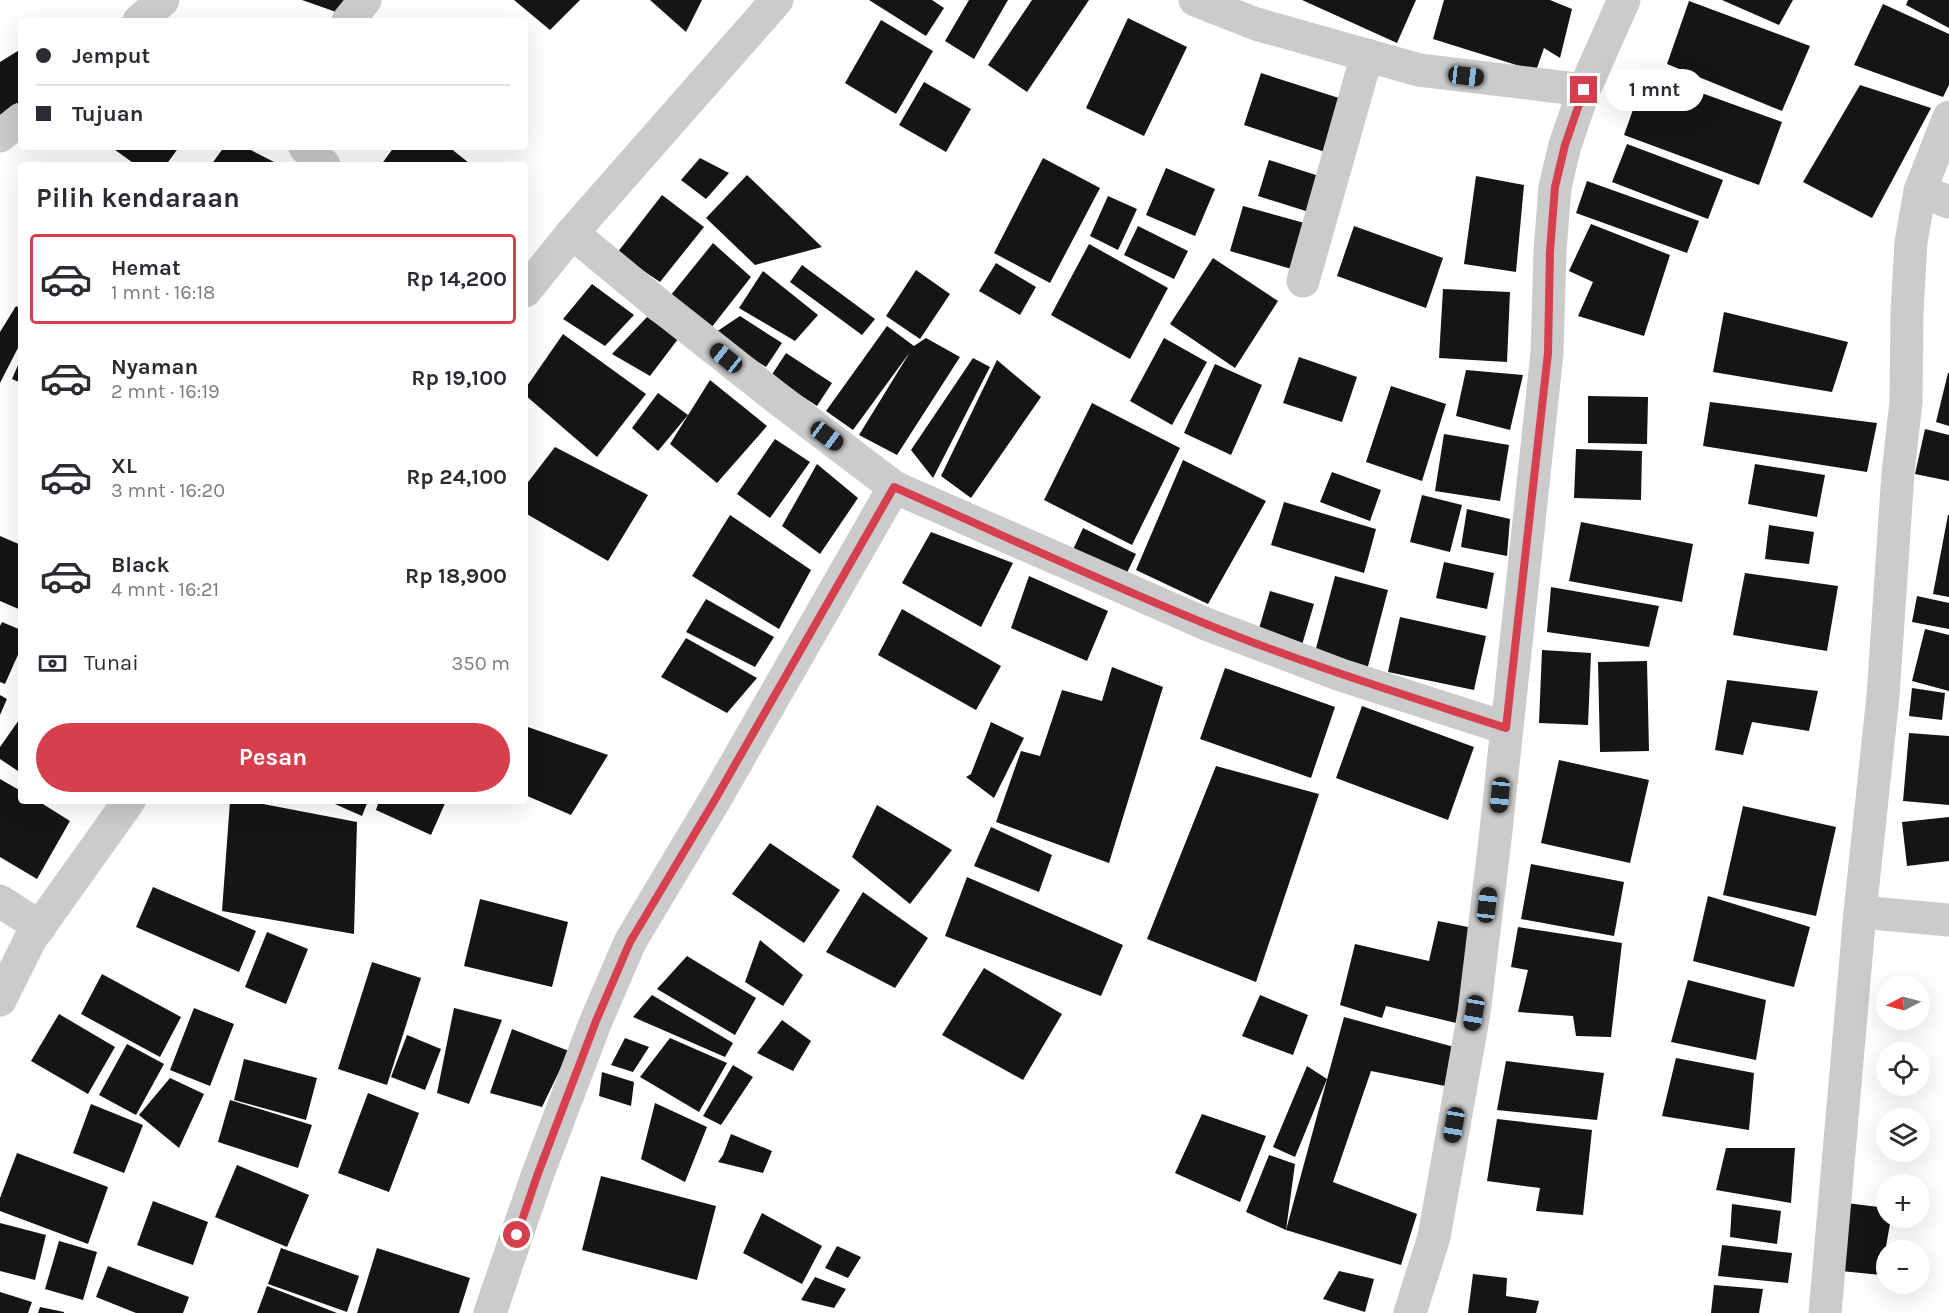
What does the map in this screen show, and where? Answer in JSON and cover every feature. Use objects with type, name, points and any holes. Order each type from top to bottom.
[{"type":"street","points":[[142,18],[163,0]]},
{"type":"street","points":[[350,18],[365,0]]},
{"type":"street","points":[[528,287],[572,233],[777,0]]},
{"type":"street","points":[[1195,0],[1256,24],[1419,70],[1584,90]]},
{"type":"street","points":[[1410,1313],[1434,1237],[1474,1013],[1496,840],[1506,728],[1548,353],[1550,251],[1555,187],[1565,145],[1584,90],[1624,0]]},
{"type":"street","points":[[1303,281],[1367,55]]},
{"type":"street","points":[[1825,1313],[1860,912],[1883,696],[1898,473],[1906,402],[1907,312],[1911,242],[1934,197],[1949,117]]},
{"type":"street","points":[[0,136],[18,121]]},
{"type":"street","points":[[308,150],[321,162]]},
{"type":"street","points":[[572,233],[749,376],[894,487],[1206,624],[1341,675],[1506,728]]},
{"type":"street","points":[[490,1313],[541,1165],[596,1021],[630,942],[716,798],[894,487]]},
{"type":"street","points":[[0,1000],[30,940],[127,804]]},
{"type":"street","points":[[0,901],[40,927]]},
{"type":"street","points":[[1860,912],[1949,920]]},
{"type":"building","points":[[302,0],[344,0],[339,13]]},
{"type":"building","points":[[514,0],[580,0],[550,30]]},
{"type":"building","points":[[650,0],[702,0],[686,32]]},
{"type":"building","points":[[869,0],[932,0],[944,8],[926,36]]},
{"type":"building","points":[[969,0],[1008,0],[974,59],[945,41]]},
{"type":"building","points":[[1032,0],[1089,0],[1027,92],[988,65]]},
{"type":"building","points":[[1302,0],[1416,0],[1397,43]]},
{"type":"building","points":[[1444,0],[1550,0],[1572,9],[1560,58],[1544,48],[1536,71],[1433,39]]},
{"type":"building","points":[[1722,0],[1793,0],[1779,25]]},
{"type":"building","points":[[1908,0],[1949,0],[1949,28],[1906,5]]},
{"type":"building","points":[[1689,1],[1810,46],[1782,111],[1667,64]]},
{"type":"building","points":[[1883,4],[1949,34],[1949,85],[1943,97],[1854,65]]},
{"type":"building","points":[[1128,18],[1187,47],[1144,136],[1086,108]]},
{"type":"building","points":[[881,20],[933,51],[896,114],[845,83]]},
{"type":"building","points":[[18,51],[18,115],[0,125],[0,62]]},
{"type":"building","points":[[1261,73],[1342,99],[1325,152],[1244,125]]},
{"type":"building","points":[[1646,73],[1782,122],[1759,185],[1624,135]]},
{"type":"building","points":[[924,82],[971,109],[946,152],[899,125]]},
{"type":"building","points":[[1860,85],[1931,108],[1872,218],[1803,182]]},
{"type":"building","points":[[1627,144],[1723,180],[1708,219],[1612,182]]},
{"type":"building","points":[[115,150],[177,150],[168,162],[132,162]]},
{"type":"building","points":[[222,150],[251,150],[274,162],[213,162]]},
{"type":"building","points":[[392,150],[453,150],[468,162],[383,162]]},
{"type":"building","points":[[700,158],[729,173],[706,199],[681,180]]},
{"type":"building","points":[[1043,158],[1100,188],[1050,283],[994,253]]},
{"type":"building","points":[[1269,160],[1319,176],[1309,212],[1258,196]]},
{"type":"building","points":[[1166,168],[1215,189],[1195,236],[1146,215]]},
{"type":"building","points":[[747,175],[822,247],[755,265],[706,218]]},
{"type":"building","points":[[1476,176],[1524,185],[1516,272],[1464,264]]},
{"type":"building","points":[[1587,181],[1699,221],[1687,253],[1576,213]]},
{"type":"building","points":[[662,195],[704,227],[660,282],[617,253]]},
{"type":"building","points":[[1108,196],[1137,209],[1118,250],[1090,236]]},
{"type":"building","points":[[1243,206],[1308,224],[1295,270],[1230,251]]},
{"type":"building","points":[[1591,224],[1670,255],[1644,336],[1578,316],[1593,282],[1569,271]]},
{"type":"building","points":[[1138,226],[1188,251],[1174,279],[1124,255]]},
{"type":"building","points":[[1354,226],[1443,258],[1426,308],[1337,276]]},
{"type":"building","points":[[713,243],[751,277],[711,328],[671,295]]},
{"type":"building","points":[[1089,244],[1168,288],[1130,359],[1051,315]]},
{"type":"building","points":[[1213,258],[1278,301],[1235,368],[1170,324]]},
{"type":"building","points":[[996,263],[1036,287],[1020,315],[979,291]]},
{"type":"building","points":[[802,265],[875,319],[862,335],[790,282]]},
{"type":"building","points":[[916,270],[950,294],[920,339],[886,316]]},
{"type":"building","points":[[763,271],[818,315],[795,341],[739,308]]},
{"type":"building","points":[[592,284],[634,315],[605,346],[563,319]]},
{"type":"building","points":[[1443,289],[1510,292],[1507,362],[1439,358]]},
{"type":"building","points":[[16,306],[18,307],[18,348],[0,383],[0,332]]},
{"type":"building","points":[[1724,312],[1848,342],[1832,392],[1713,372]]},
{"type":"building","points":[[740,316],[782,343],[766,367],[713,334]]},
{"type":"building","points":[[647,317],[678,339],[650,376],[612,354]]},
{"type":"building","points":[[887,326],[914,346],[926,338],[960,357],[897,455],[859,435],[910,352],[853,430],[826,411]]},
{"type":"building","points":[[563,334],[646,394],[597,457],[528,398],[528,385]]},
{"type":"building","points":[[1164,338],[1207,362],[1172,425],[1130,401]]},
{"type":"building","points":[[786,353],[832,383],[817,406],[771,376]]},
{"type":"building","points":[[1299,357],[1357,377],[1342,422],[1283,403]]},
{"type":"building","points":[[973,358],[990,367],[933,478],[911,450]]},
{"type":"building","points":[[997,360],[1041,397],[971,498],[941,476]]},
{"type":"building","points":[[1215,364],[1262,385],[1231,455],[1184,433]]},
{"type":"building","points":[[18,365],[18,382],[12,379]]},
{"type":"building","points":[[1466,370],[1523,375],[1510,430],[1456,416]]},
{"type":"building","points":[[1949,373],[1949,426],[1936,422]]},
{"type":"building","points":[[710,380],[767,426],[717,483],[670,444]]},
{"type":"building","points":[[1391,386],[1446,404],[1422,481],[1366,462]]},
{"type":"building","points":[[658,393],[688,415],[658,451],[632,428]]},
{"type":"building","points":[[1588,396],[1648,397],[1647,444],[1588,443]]},
{"type":"building","points":[[1710,402],[1877,423],[1867,472],[1703,446]]},
{"type":"building","points":[[1092,403],[1180,448],[1132,545],[1044,500]]},
{"type":"building","points":[[1925,429],[1949,435],[1949,481],[1915,474]]},
{"type":"building","points":[[1444,434],[1509,445],[1500,501],[1435,491]]},
{"type":"building","points":[[775,439],[810,462],[770,518],[737,494]]},
{"type":"building","points":[[555,447],[648,495],[608,561],[528,515],[528,482]]},
{"type":"building","points":[[1576,449],[1642,451],[1641,500],[1574,498]]},
{"type":"building","points":[[1183,460],[1266,501],[1208,604],[1136,570]]},
{"type":"building","points":[[817,464],[858,498],[820,554],[782,526]]},
{"type":"building","points":[[1755,464],[1825,475],[1817,517],[1748,504]]},
{"type":"building","points":[[1332,472],[1381,490],[1370,521],[1320,502]]},
{"type":"building","points":[[1422,495],[1462,505],[1450,552],[1410,542]]},
{"type":"building","points":[[1284,502],[1376,529],[1364,573],[1271,545]]},
{"type":"building","points":[[1467,509],[1510,519],[1507,556],[1461,547]]},
{"type":"building","points":[[730,515],[811,570],[779,629],[692,576]]},
{"type":"building","points":[[1949,515],[1949,597],[1933,594]]},
{"type":"building","points":[[1581,522],[1693,544],[1682,602],[1569,581]]},
{"type":"building","points":[[1769,525],[1814,532],[1809,564],[1765,559]]},
{"type":"building","points":[[1083,528],[1136,554],[1124,579],[1071,554]]},
{"type":"building","points":[[931,532],[1013,563],[981,627],[902,583]]},
{"type":"building","points":[[0,536],[18,544],[18,609],[0,601]]},
{"type":"building","points":[[1444,562],[1494,573],[1487,609],[1436,598]]},
{"type":"building","points":[[1745,573],[1838,586],[1827,651],[1733,635]]},
{"type":"building","points":[[1029,576],[1108,611],[1087,661],[1011,628]]},
{"type":"building","points":[[1335,576],[1388,590],[1367,670],[1314,656]]},
{"type":"building","points":[[1551,587],[1659,606],[1649,647],[1547,632]]},
{"type":"building","points":[[1270,591],[1314,604],[1302,645],[1258,632]]},
{"type":"building","points":[[1917,596],[1949,603],[1949,629],[1912,622]]},
{"type":"building","points":[[706,599],[774,637],[755,667],[686,632]]},
{"type":"building","points":[[902,609],[1001,666],[976,710],[878,655]]},
{"type":"building","points":[[1400,617],[1486,636],[1474,690],[1388,672]]},
{"type":"building","points":[[2,622],[18,629],[18,655],[5,684],[0,682],[0,626]]},
{"type":"building","points":[[1925,629],[1949,635],[1949,691],[1912,681]]},
{"type":"building","points":[[686,638],[757,678],[727,713],[661,677]]},
{"type":"building","points":[[1542,650],[1591,653],[1588,725],[1539,723]]},
{"type":"building","points":[[1647,661],[1649,751],[1600,752],[1598,662]]},
{"type":"building","points":[[1112,667],[1163,687],[1109,863],[996,822],[1021,751],[1040,756],[1062,690],[1102,701]]},
{"type":"building","points":[[1225,668],[1335,707],[1311,778],[1200,739]]},
{"type":"building","points":[[1727,680],[1818,691],[1809,731],[1752,722],[1743,755],[1715,750]]},
{"type":"building","points":[[1912,688],[1945,693],[1942,720],[1909,716]]},
{"type":"building","points":[[0,695],[7,699],[0,715]]},
{"type":"building","points":[[1362,706],[1474,747],[1448,820],[1336,778]]},
{"type":"building","points":[[18,721],[18,771],[0,759],[0,747]]},
{"type":"building","points":[[991,722],[1024,738],[994,798],[966,777],[971,774]]},
{"type":"building","points":[[528,727],[608,755],[571,815],[528,796]]},
{"type":"building","points":[[1909,733],[1949,736],[1949,805],[1903,801]]},
{"type":"building","points":[[1559,760],[1649,780],[1630,863],[1541,843]]},
{"type":"building","points":[[1216,766],[1319,794],[1256,982],[1147,939]]},
{"type":"building","points":[[0,779],[18,789],[18,804],[43,804],[70,821],[37,879],[0,857]]},
{"type":"building","points":[[230,804],[264,804],[357,822],[354,934],[222,911]]},
{"type":"building","points":[[335,804],[367,804],[362,816]]},
{"type":"building","points":[[378,804],[445,804],[431,835],[376,810]]},
{"type":"building","points":[[877,805],[952,850],[910,904],[852,857]]},
{"type":"building","points":[[1743,806],[1836,827],[1816,916],[1723,895]]},
{"type":"building","points":[[1949,817],[1949,861],[1907,866],[1902,822]]},
{"type":"building","points":[[991,827],[1052,855],[1039,892],[974,866]]},
{"type":"building","points":[[770,843],[840,890],[804,943],[732,894]]},
{"type":"building","points":[[1531,864],[1624,882],[1614,936],[1521,919]]},
{"type":"building","points":[[967,877],[1123,945],[1101,996],[945,936]]},
{"type":"building","points":[[153,887],[256,931],[239,972],[136,927]]},
{"type":"building","points":[[863,892],[928,938],[895,988],[826,952]]},
{"type":"building","points":[[1708,896],[1810,927],[1794,987],[1693,961]]},
{"type":"building","points":[[480,899],[568,922],[552,987],[464,966]]},
{"type":"building","points":[[1438,921],[1478,929],[1456,1023],[1386,1006],[1382,1018],[1340,1005],[1355,944],[1429,961]]},
{"type":"building","points":[[1518,927],[1622,943],[1611,1037],[1576,1036],[1573,1016],[1518,1012],[1528,970],[1511,967]]},
{"type":"building","points":[[267,932],[308,949],[286,1004],[245,987]]},
{"type":"building","points":[[760,940],[803,975],[783,1006],[745,982]]},
{"type":"building","points":[[687,956],[756,998],[735,1035],[657,989]]},
{"type":"building","points":[[372,962],[421,978],[387,1085],[338,1069]]},
{"type":"building","points":[[984,968],[1062,1014],[1023,1080],[942,1035]]},
{"type":"building","points":[[102,974],[181,1017],[160,1057],[81,1014]]},
{"type":"building","points":[[1688,980],[1766,1000],[1756,1060],[1671,1042]]},
{"type":"building","points":[[652,995],[733,1043],[725,1057],[633,1017]]},
{"type":"building","points":[[1260,995],[1308,1015],[1293,1055],[1242,1036]]},
{"type":"building","points":[[194,1008],[234,1024],[210,1086],[170,1070]]},
{"type":"building","points":[[454,1008],[502,1020],[469,1104],[437,1093]]},
{"type":"building","points":[[59,1014],[115,1047],[88,1094],[31,1061]]},
{"type":"building","points":[[1344,1017],[1454,1047],[1445,1086],[1371,1071],[1333,1182],[1417,1214],[1401,1265],[1286,1230]]},
{"type":"building","points":[[782,1020],[811,1041],[793,1071],[757,1053]]},
{"type":"building","points":[[512,1029],[569,1051],[542,1107],[490,1093]]},
{"type":"building","points":[[407,1035],[441,1049],[425,1090],[391,1077]]},
{"type":"building","points":[[625,1038],[649,1047],[633,1072],[611,1065]]},
{"type":"building","points":[[670,1038],[727,1063],[699,1112],[640,1077]]},
{"type":"building","points":[[127,1044],[164,1064],[136,1115],[99,1095]]},
{"type":"building","points":[[1676,1058],[1754,1073],[1749,1130],[1662,1116]]},
{"type":"building","points":[[244,1059],[317,1078],[306,1120],[234,1100]]},
{"type":"building","points":[[1506,1061],[1604,1073],[1597,1120],[1497,1110]]},
{"type":"building","points":[[733,1065],[753,1077],[721,1125],[703,1116]]},
{"type":"building","points":[[1307,1066],[1327,1079],[1295,1157],[1273,1147]]},
{"type":"building","points":[[602,1072],[634,1082],[631,1106],[599,1096]]},
{"type":"building","points":[[170,1078],[204,1094],[179,1148],[139,1115]]},
{"type":"building","points":[[368,1093],[419,1113],[389,1192],[338,1173]]},
{"type":"building","points":[[230,1100],[312,1125],[298,1168],[218,1142]]},
{"type":"building","points":[[655,1103],[707,1127],[685,1182],[641,1159]]},
{"type":"building","points":[[91,1104],[143,1125],[124,1173],[73,1153]]},
{"type":"building","points":[[1202,1114],[1266,1136],[1240,1202],[1175,1173]]},
{"type":"building","points":[[1497,1119],[1592,1130],[1583,1215],[1536,1211],[1540,1188],[1487,1181]]},
{"type":"building","points":[[731,1134],[772,1151],[763,1173],[718,1162]]},
{"type":"building","points":[[1726,1148],[1795,1148],[1791,1203],[1716,1190]]},
{"type":"building","points":[[17,1153],[108,1187],[88,1244],[0,1211],[0,1198]]},
{"type":"building","points":[[1269,1155],[1295,1164],[1286,1230],[1246,1212]]},
{"type":"building","points":[[237,1165],[309,1195],[287,1247],[215,1217]]},
{"type":"building","points":[[601,1176],[716,1206],[697,1280],[582,1250]]},
{"type":"building","points":[[153,1201],[208,1222],[193,1265],[137,1245]]},
{"type":"building","points":[[1846,1203],[1876,1207],[1876,1228],[1889,1228],[1887,1240],[1876,1240],[1876,1274],[1841,1271]]},
{"type":"building","points":[[1732,1204],[1781,1211],[1777,1244],[1730,1237]]},
{"type":"building","points":[[762,1213],[822,1246],[802,1284],[743,1253]]},
{"type":"building","points":[[0,1223],[46,1235],[35,1280],[0,1271]]},
{"type":"building","points":[[59,1241],[97,1252],[83,1300],[45,1289]]},
{"type":"building","points":[[1722,1245],[1792,1253],[1788,1283],[1718,1276]]},
{"type":"building","points":[[837,1246],[861,1257],[848,1278],[825,1268]]},
{"type":"building","points":[[281,1248],[359,1276],[347,1312],[268,1284]]},
{"type":"building","points":[[377,1248],[470,1278],[459,1313],[357,1313]]},
{"type":"building","points":[[108,1266],[189,1297],[183,1313],[136,1313],[96,1297]]},
{"type":"building","points":[[1339,1271],[1374,1279],[1365,1312],[1323,1299]]},
{"type":"building","points":[[1473,1274],[1507,1278],[1506,1296],[1539,1301],[1536,1313],[1468,1313]]},
{"type":"building","points":[[815,1277],[846,1289],[834,1308],[801,1300]]},
{"type":"building","points":[[1714,1285],[1763,1289],[1759,1313],[1711,1313]]},
{"type":"building","points":[[267,1286],[337,1313],[257,1313]]},
{"type":"building","points":[[0,1292],[32,1302],[28,1313],[0,1313]]},
{"type":"building","points":[[40,1307],[64,1312],[64,1313],[38,1313]]},
{"type":"route","points":[[517,1235],[596,1021],[630,942],[716,798],[894,487],[1206,624],[1341,675],[1506,728],[1548,353],[1550,251],[1555,187],[1565,145],[1584,90]]}]
